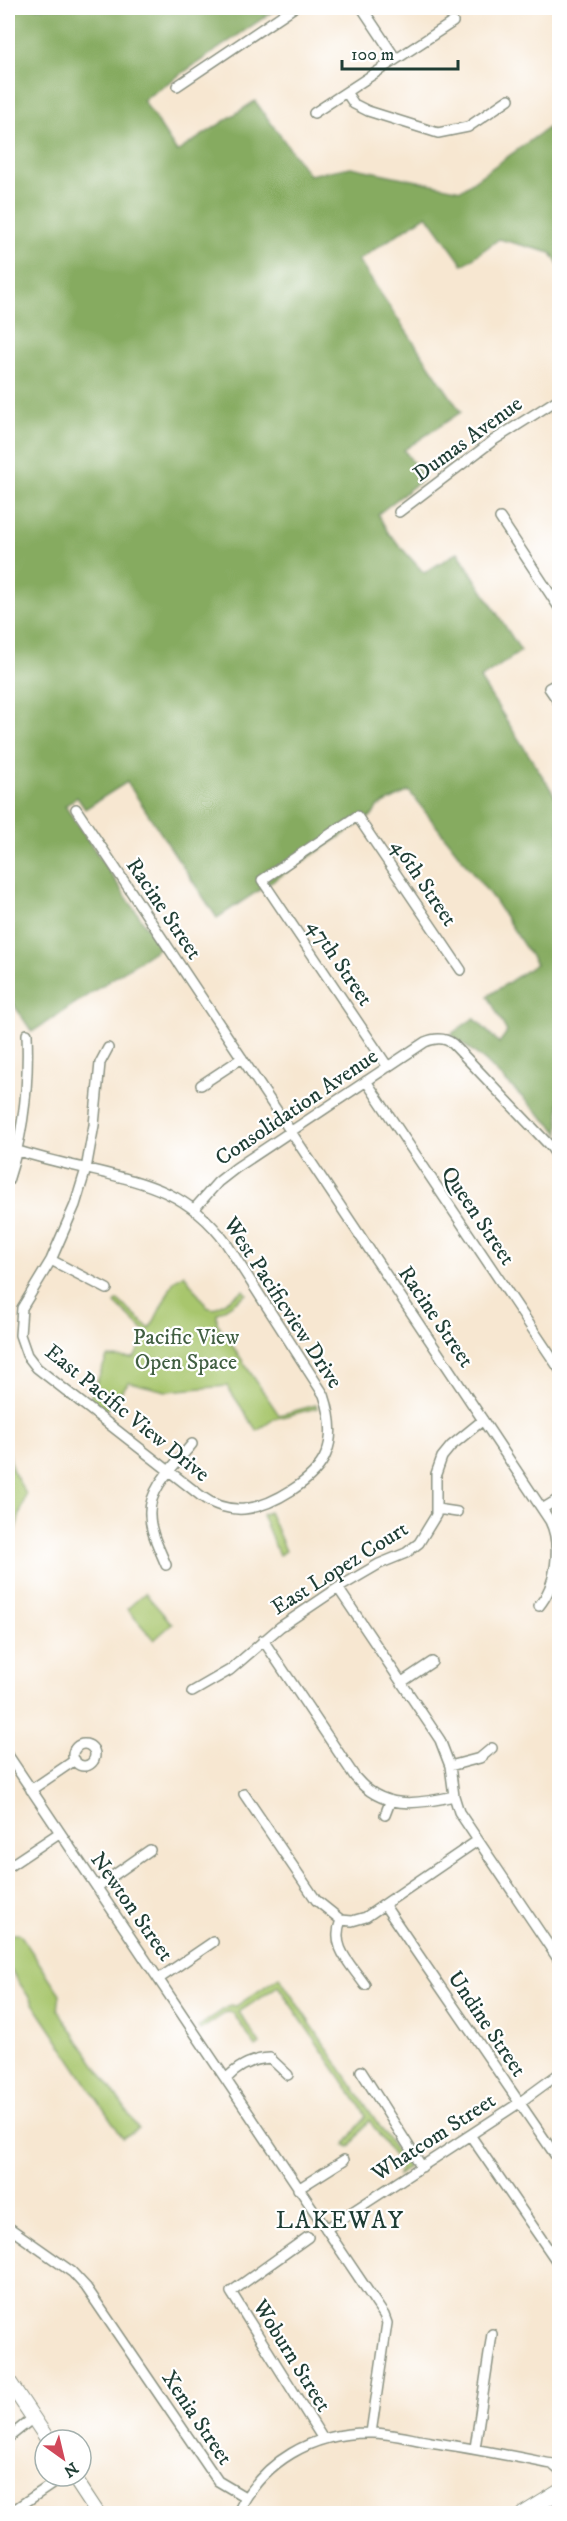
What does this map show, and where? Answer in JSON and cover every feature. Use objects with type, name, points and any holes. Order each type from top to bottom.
[{"type":"street","points":[[177,86],[293,8]]},
{"type":"street","points":[[362,8],[396,59]]},
{"type":"street","points":[[314,113],[453,22]]},
{"type":"street","points":[[346,92],[354,104],[368,111],[438,133],[468,126],[509,99]]},
{"type":"street","name":"Dumas Avenue","points":[[399,512],[494,440],[560,398]]},
{"type":"street","points":[[500,518],[560,609]]},
{"type":"street","points":[[560,682],[549,688],[560,704]]},
{"type":"street","name":"Racine Street","points":[[76,809],[542,1509],[554,1530],[557,1548],[547,1597],[539,1606]]},
{"type":"street","name":"46th Street","points":[[262,880],[357,816],[461,970]]},
{"type":"street","name":"47th Street","points":[[262,880],[388,1067]]},
{"type":"street","points":[[8,1181],[18,1151],[26,1102],[27,1034]]},
{"type":"street","name":"Consolidation Avenue","points":[[195,1208],[231,1172],[291,1131],[425,1042],[444,1039],[453,1044],[551,1147],[560,1160]]},
{"type":"street","name":"East Pacific View Drive","points":[[108,1048],[100,1063],[94,1125],[86,1169],[75,1205],[51,1260],[22,1308],[20,1335],[27,1355],[42,1372],[207,1500],[233,1509],[258,1506],[294,1488]]},
{"type":"street","points":[[201,1085],[242,1058]]},
{"type":"street","name":"Queen Street","points":[[366,1081],[560,1370]]},
{"type":"street","name":"West Pacificview Drive","points":[[8,1148],[159,1188],[195,1208],[226,1243],[318,1383],[327,1404],[330,1436],[326,1455],[310,1477],[294,1488]]},
{"type":"street","points":[[51,1260],[107,1289]]},
{"type":"street","name":"East Lopez Court","points":[[192,1692],[230,1670],[263,1640],[338,1588],[379,1564],[413,1548],[425,1537],[437,1509],[436,1474],[442,1457],[451,1446],[483,1420]]},
{"type":"street","points":[[166,1565],[151,1522],[150,1509],[155,1492],[192,1444]]},
{"type":"street","points":[[542,1509],[560,1498]]},
{"type":"street","points":[[437,1509],[458,1512]]},
{"type":"street","points":[[338,1588],[433,1728],[450,1766],[453,1797],[459,1812],[560,1962]]},
{"type":"street","points":[[263,1640],[355,1777],[370,1791],[390,1802],[419,1803],[453,1797]]},
{"type":"street","points":[[402,1682],[432,1662]]},
{"type":"street","points":[[450,1766],[480,1758],[492,1748]]},
{"type":"street","name":"Newton Street","points":[[8,1755],[384,2315],[387,2323],[371,2433]]},
{"type":"street","points":[[31,1790],[75,1760]]},
{"type":"street","points":[[244,1794],[316,1900],[340,1920],[358,1921],[385,1906],[477,1841]]},
{"type":"street","points":[[385,1815],[390,1802]]},
{"type":"street","points":[[8,1867],[59,1833]]},
{"type":"street","points":[[97,1887],[150,1850]]},
{"type":"street","name":"Undine Street","points":[[385,1906],[560,2162]]},
{"type":"street","points":[[340,1920],[336,1934],[339,1946],[365,1984]]},
{"type":"street","points":[[159,1978],[213,1942]]},
{"type":"street","points":[[226,2079],[234,2071],[259,2058],[270,2058],[288,2076]]},
{"type":"street","points":[[361,2071],[422,2167]]},
{"type":"street","name":"Whatcom Street","points":[[326,2229],[519,2103],[560,2073]]},
{"type":"street","points":[[470,2135],[560,2266]]},
{"type":"street","points":[[298,2189],[344,2160]]},
{"type":"street","name":"Xenia Street","points":[[8,2227],[72,2272],[86,2287],[219,2481],[246,2497]]},
{"type":"street","name":"Woburn Street","points":[[308,2237],[231,2292],[323,2439]]},
{"type":"street","points":[[475,2448],[492,2334]]},
{"type":"street","points":[[8,2380],[40,2428]]},
{"type":"street","points":[[8,2438],[33,2418]]},
{"type":"street","points":[[237,2514],[246,2497],[269,2468],[306,2445],[323,2439],[371,2433],[475,2448],[552,2464],[560,2471]]},
{"type":"street","points":[[8,2514],[46,2488]]},
{"type":"street","points":[[81,2488],[98,2514]]},
{"type":"street","points":[[523,2514],[560,2491]]},
{"type":"green space","points":[[8,8],[278,8],[143,100],[177,152],[255,101],[309,175],[351,167],[461,190],[559,120],[559,266],[551,253],[499,239],[463,265],[427,215],[358,260],[461,412],[404,450],[424,478],[378,514],[389,534],[424,573],[458,552],[521,651],[480,679],[559,802],[559,1137],[558,1132],[485,1061],[451,1034],[474,1018],[499,1043],[507,1032],[488,996],[536,964],[494,900],[409,791],[377,807],[373,815],[217,918],[127,782],[85,809],[77,797],[65,806],[160,947],[32,1032],[8,996]]},
{"type":"green space","name":"Pacific View Open Space","points":[[184,1274],[207,1307],[214,1309],[244,1290],[247,1294],[217,1314],[217,1323],[279,1415],[316,1405],[317,1408],[274,1419],[257,1431],[227,1386],[166,1391],[129,1382],[106,1410],[90,1398],[107,1357],[134,1358],[147,1334],[115,1303],[118,1300],[150,1329],[174,1281]]},
{"type":"green space","points":[[8,1446],[12,1469],[26,1494],[9,1551]]},
{"type":"green space","points":[[269,1512],[286,1551],[279,1555],[262,1515]]},
{"type":"green space","points":[[145,1593],[172,1624],[154,1640],[127,1609]]},
{"type":"green space","points":[[8,1934],[20,1934],[60,1994],[58,2010],[138,2128],[123,2138],[8,1966]]},
{"type":"green space","points":[[279,1977],[408,2168],[398,2175],[400,2165],[369,2120],[350,2147],[345,2145],[366,2115],[278,1986],[239,2012],[260,2044],[256,2047],[233,2013],[227,2012],[200,2030],[198,2027],[230,2005],[236,2006]]},
{"type":"district","name":"LAKEWAY","points":[[340,2220]]}]
